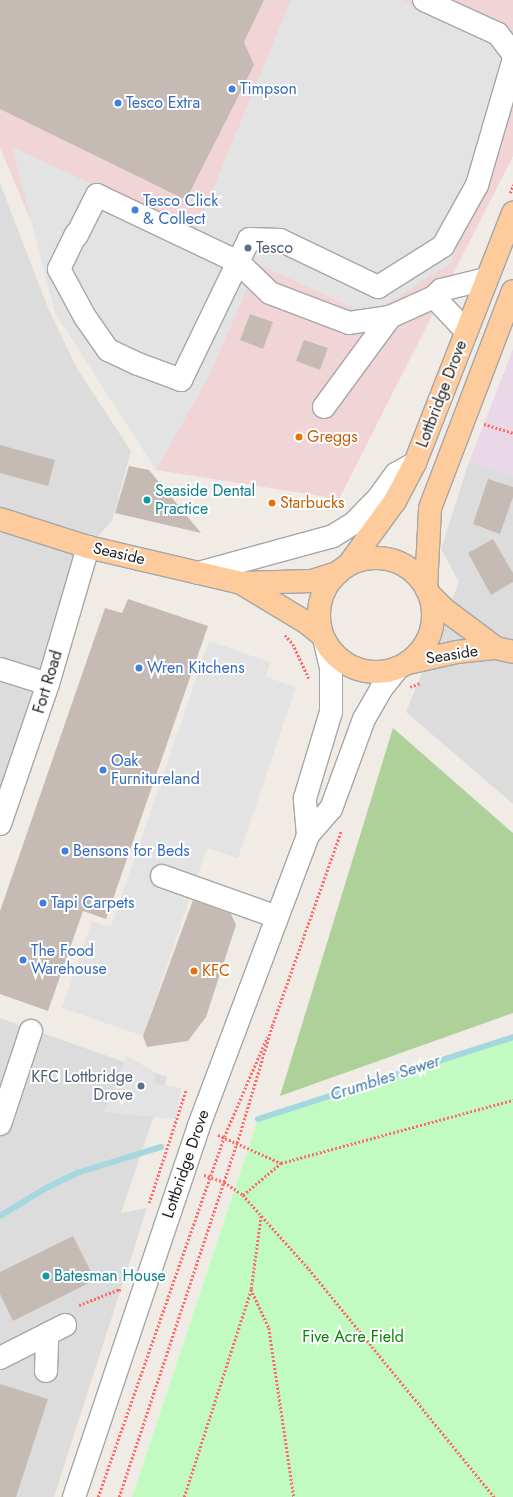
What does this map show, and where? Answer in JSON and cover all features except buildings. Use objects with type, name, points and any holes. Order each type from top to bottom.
[{"type":"main road","name":"Lottbridge Drove","points":[[344,568],[396,501],[415,463],[513,213]]},
{"type":"main road","name":"Lottbridge Drove","points":[[428,591],[430,508],[513,290]]},
{"type":"main road","name":"Seaside","points":[[0,519],[88,547],[241,583],[312,581],[344,568]]},
{"type":"main road","points":[[370,558],[393,560],[418,576],[428,591],[433,611],[432,628],[425,644],[403,666],[378,672],[362,671],[348,665],[335,655],[324,638],[319,613],[323,594],[344,568],[370,558]]},
{"type":"main road","name":"Seaside","points":[[241,583],[307,622],[324,638]]},
{"type":"main road","name":"Seaside","points":[[428,591],[444,609],[505,650]]},
{"type":"main road","name":"Seaside","points":[[403,666],[457,652],[505,650]]},
{"type":"street","points":[[424,0],[498,34],[513,54]]},
{"type":"street","points":[[486,279],[441,290],[434,297],[390,318],[349,323],[270,293],[238,262],[97,195],[59,269],[85,317],[108,350],[138,364],[181,380],[220,298],[238,262],[250,239],[280,240],[378,287],[443,246],[477,185],[513,62]]},
{"type":"street","points":[[434,297],[466,331]]},
{"type":"street","points":[[324,407],[390,318]]},
{"type":"street","points":[[198,573],[333,536],[355,522],[379,497],[396,474],[415,463]]},
{"type":"street","name":"Fort Road","points":[[2,820],[48,684],[88,547]]},
{"type":"street","name":"Lottbridge Drove","points":[[308,835],[305,798],[331,712],[331,668],[324,638]]},
{"type":"street","name":"Lottbridge Drove","points":[[74,1497],[198,1128],[308,835],[331,808],[364,719],[381,689],[403,666]]},
{"type":"street","points":[[0,669],[48,684]]},
{"type":"street","points":[[162,876],[277,917]]},
{"type":"street","points":[[0,1124],[31,1031]]},
{"type":"street","points":[[0,1358],[56,1329],[46,1371]]},
{"type":"path","points":[[478,422],[513,433]]},
{"type":"path","points":[[283,634],[293,644],[308,677],[309,684]]},
{"type":"path","points":[[406,689],[426,680]]},
{"type":"path","points":[[120,1497],[238,1143],[272,1026],[342,827]]},
{"type":"path","points":[[98,1497],[224,1137],[272,1026]]},
{"type":"path","points":[[147,1208],[186,1090]]},
{"type":"path","points":[[243,1194],[281,1163],[513,1100]]},
{"type":"path","points":[[198,1128],[224,1137],[281,1163]]},
{"type":"path","points":[[185,1168],[224,1182],[243,1194],[494,1497]]},
{"type":"path","points":[[184,1497],[251,1289],[261,1215]]},
{"type":"path","points":[[118,1296],[123,1281]]},
{"type":"path","points":[[79,1305],[120,1289]]},
{"type":"path","points":[[251,1289],[269,1328],[294,1497]]},
{"type":"shaded area","points":[[0,0],[513,0],[513,156],[339,499],[156,470],[31,221],[0,148]]},
{"type":"shaded area","name":"Tesco","points":[[291,0],[403,0],[513,50],[513,102],[451,263],[369,315],[258,264],[209,376],[156,470],[55,313],[12,147],[195,232]]},
{"type":"shaded area","points":[[0,183],[48,308],[78,370],[131,451],[112,521],[73,563],[0,809]]},
{"type":"shaded area","points":[[513,349],[513,476],[469,462]]},
{"type":"shaded area","points":[[469,462],[513,476],[513,804],[406,712],[459,582],[441,549]]},
{"type":"shaded area","points":[[209,641],[270,662],[266,677],[296,687],[238,858],[207,848],[143,1036],[62,1008],[92,921],[111,927]]},
{"type":"shaded area","points":[[0,1018],[167,1077],[121,1213],[147,1208],[54,1497],[0,1497]]},
{"type":"shaded area","name":"KFC Lottbridge Drove","points":[[127,1056],[156,1073],[154,1083],[181,1088],[176,1119],[104,1112]]},
{"type":"green space","points":[[393,728],[513,833],[513,1013],[280,1096]]},
{"type":"green space","name":"Five Acre Field","points":[[513,1038],[513,1497],[132,1497],[258,1119]]},
{"type":"waterway","name":"Crumbles Sewer","points":[[258,1119],[513,1037]]},
{"type":"waterway","name":"Crumbles Sewer","points":[[0,1216],[46,1188],[77,1173],[161,1147]]},
{"type":"place","name":"Timpson","points":[[232,89]]},
{"type":"place","name":"Tesco Extra","points":[[118,103]]},
{"type":"place","name":"Tesco Click & Collect","points":[[135,210]]},
{"type":"place","name":"Tesco","points":[[248,248]]},
{"type":"place","name":"Greggs","points":[[299,437]]},
{"type":"place","name":"Seaside Dental Practice","points":[[147,500]]},
{"type":"place","name":"Starbucks","points":[[272,503]]},
{"type":"place","name":"Wren Kitchens","points":[[139,668]]},
{"type":"place","name":"Oak Furnitureland","points":[[103,770]]},
{"type":"place","name":"Bensons for Beds","points":[[65,851]]},
{"type":"place","name":"Tapi Carpets","points":[[43,903]]},
{"type":"place","name":"The Food Warehouse","points":[[23,960]]},
{"type":"place","name":"KFC","points":[[194,971]]},
{"type":"place","name":"KFC Lottbridge Drove","points":[[141,1086]]},
{"type":"place","name":"Batesman House","points":[[46,1276]]}]
